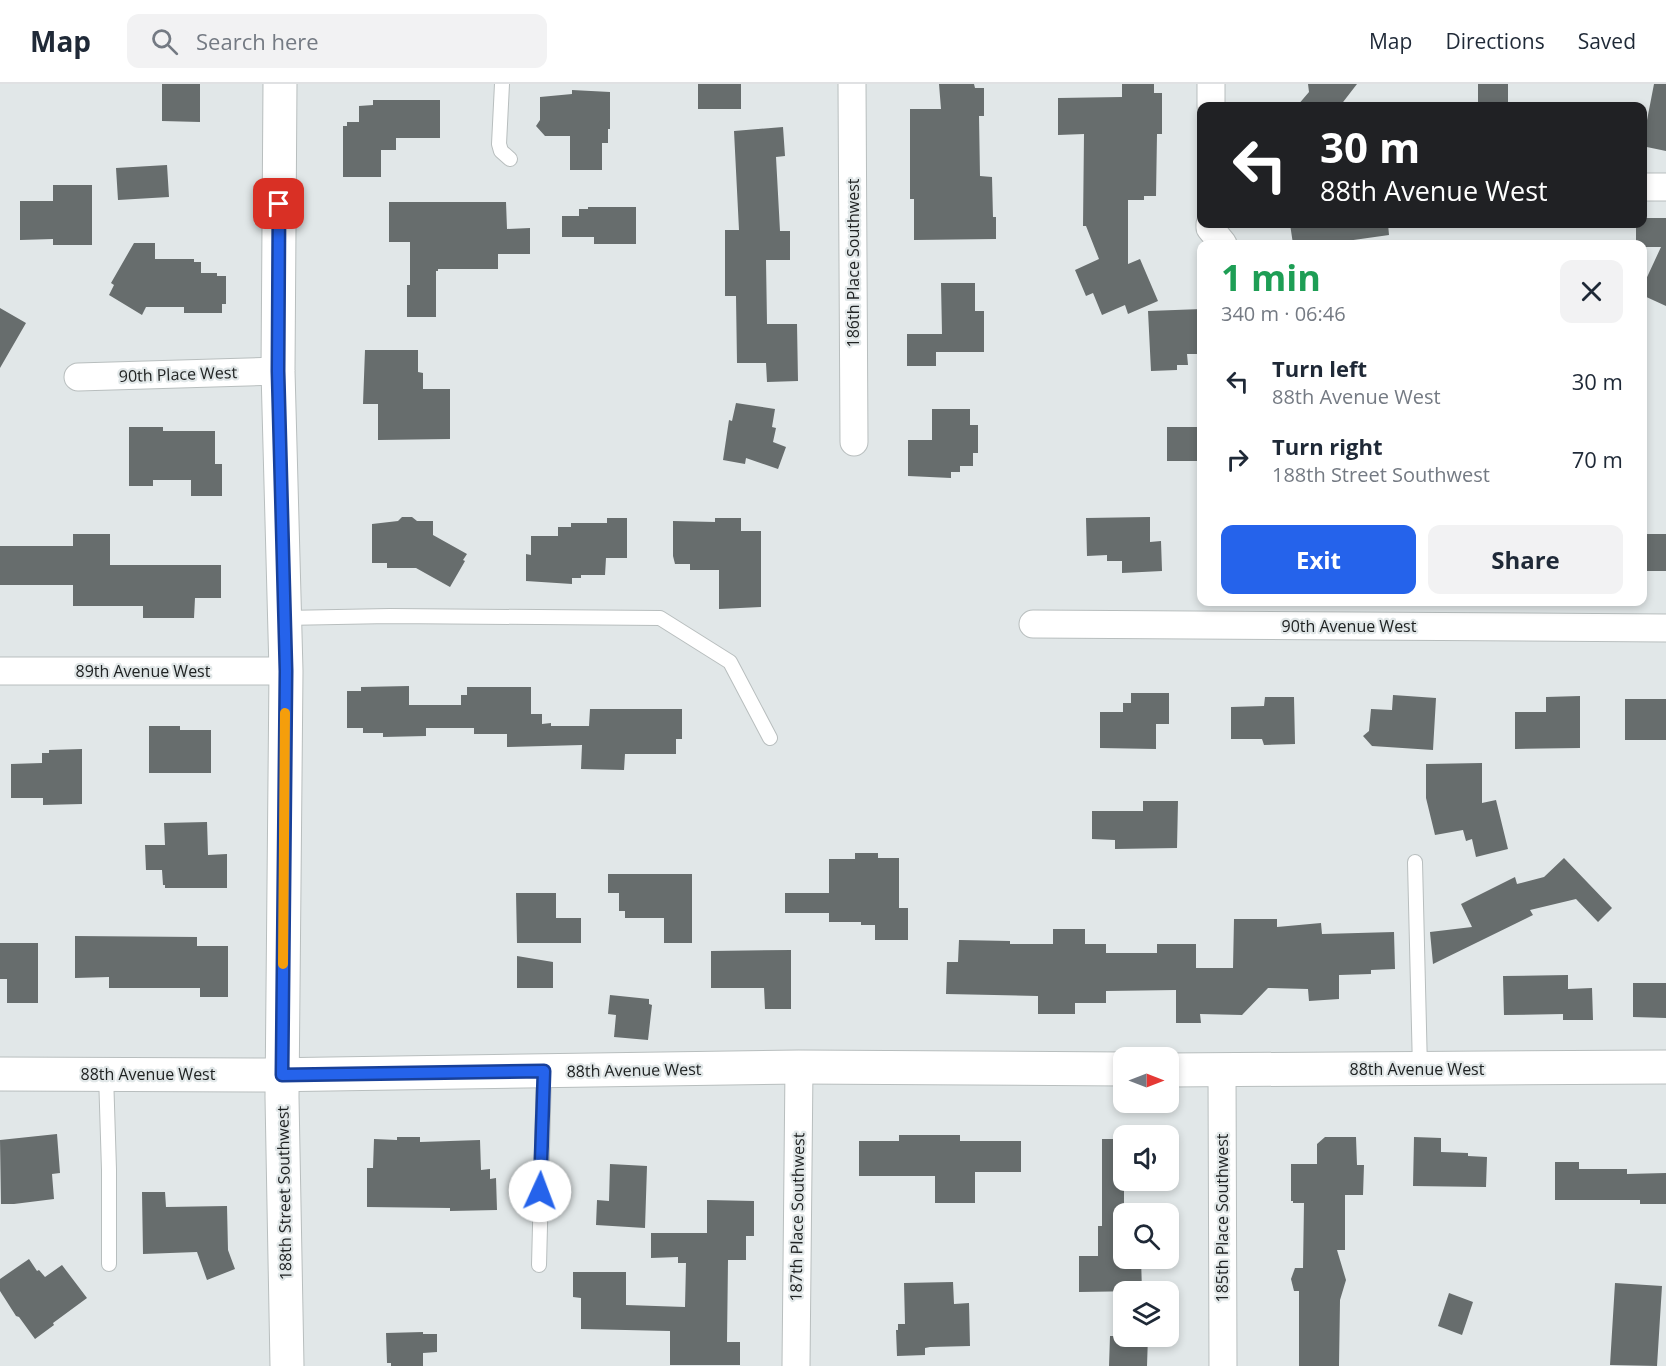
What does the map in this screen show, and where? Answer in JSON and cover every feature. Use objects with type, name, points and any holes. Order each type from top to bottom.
[{"type":"street","name":"188th Street Southwest","points":[[280,84],[278,371],[286,671],[282,1075],[287,1366]]},
{"type":"street","name":"186th Place Southwest","points":[[852,84],[854,442]]},
{"type":"street","points":[[1211,84],[1211,102]]},
{"type":"street","points":[[1647,187],[1666,187]]},
{"type":"street","points":[[1210,228],[1220,240]]},
{"type":"street","name":"90th Place West","points":[[78,377],[278,371]]},
{"type":"street","name":"90th Avenue West","points":[[1033,624],[1666,628]]},
{"type":"street","name":"89th Avenue West","points":[[0,671],[286,671]]},
{"type":"street","name":"88th Avenue West","points":[[0,1074],[282,1075],[799,1067],[1113,1069]]},
{"type":"street","name":"187th Place Southwest","points":[[796,1366],[799,1067]]},
{"type":"street","name":"88th Avenue West","points":[[1179,1070],[1666,1067]]},
{"type":"street","name":"185th Place Southwest","points":[[1222,1070],[1223,1366]]},
{"type":"lane","points":[[502,84],[499,144],[501,151],[510,159]]},
{"type":"lane","points":[[284,618],[390,616],[660,618],[730,662],[770,738]]},
{"type":"lane","points":[[1415,862],[1420,1069]]},
{"type":"lane","points":[[539,1264],[544,1071]]},
{"type":"lane","points":[[106,1074],[109,1264]]},
{"type":"building","points":[[162,84],[200,84],[200,122],[162,121]]},
{"type":"building","points":[[698,84],[741,84],[741,109],[698,109]]},
{"type":"building","points":[[939,84],[974,84],[975,88],[984,88],[984,116],[979,116],[980,176],[992,177],[996,239],[914,240],[914,199],[910,199],[910,109],[941,109]]},
{"type":"building","points":[[1122,84],[1154,84],[1154,93],[1162,93],[1162,134],[1157,134],[1156,196],[1144,196],[1144,200],[1128,200],[1128,264],[1140,259],[1158,301],[1128,314],[1125,305],[1102,315],[1093,293],[1086,296],[1075,270],[1099,259],[1086,226],[1083,226],[1084,134],[1058,135],[1058,98],[1122,97]]},
{"type":"building","points":[[1308,84],[1357,84],[1343,102],[1300,102],[1309,92]]},
{"type":"building","points":[[1478,84],[1508,84],[1508,102],[1478,102]]},
{"type":"building","points":[[1654,84],[1666,84],[1666,151],[1647,147],[1647,120]]},
{"type":"building","points":[[572,90],[610,92],[610,129],[608,129],[608,143],[602,143],[602,170],[570,170],[570,136],[545,136],[536,126],[540,120],[540,97],[572,94]]},
{"type":"building","points":[[373,100],[440,100],[440,138],[396,138],[396,150],[381,150],[381,177],[343,177],[343,126],[347,126],[347,122],[359,122],[359,106],[373,105]]},
{"type":"building","points":[[783,127],[785,156],[776,157],[780,231],[790,231],[790,260],[766,260],[767,324],[797,324],[798,381],[767,382],[766,363],[737,363],[736,296],[725,296],[725,230],[739,230],[734,131]]},
{"type":"building","points":[[167,165],[169,197],[118,200],[116,168]]},
{"type":"building","points":[[53,185],[92,185],[92,245],[53,245],[53,239],[20,240],[20,201],[53,201]]},
{"type":"building","points":[[389,202],[506,202],[507,229],[530,228],[530,254],[498,254],[498,269],[438,269],[436,271],[436,317],[407,317],[410,242],[389,242]]},
{"type":"building","points":[[588,207],[636,207],[636,244],[594,244],[594,237],[562,237],[562,216],[579,216],[579,209],[588,209]]},
{"type":"building","points":[[1647,218],[1666,218],[1666,306],[1647,297],[1647,277],[1661,247],[1647,247],[1647,240],[1636,240],[1636,228],[1647,228]]},
{"type":"building","points":[[1291,228],[1388,228],[1389,235],[1353,240],[1292,240]]},
{"type":"building","points":[[134,243],[155,243],[155,259],[194,259],[194,262],[201,262],[201,273],[217,273],[217,276],[226,276],[226,304],[222,304],[222,313],[184,313],[184,307],[146,307],[142,315],[109,295],[114,285],[111,283]]},
{"type":"building","points":[[941,283],[975,283],[975,311],[984,311],[984,352],[936,352],[936,366],[907,366],[907,334],[942,334]]},
{"type":"building","points":[[0,308],[26,323],[0,368]]},
{"type":"building","points":[[1197,309],[1197,354],[1187,354],[1188,365],[1177,365],[1177,370],[1151,371],[1148,311]]},
{"type":"building","points":[[365,350],[418,350],[418,372],[423,373],[423,389],[450,389],[450,439],[378,440],[378,404],[363,404]]},
{"type":"building","points":[[736,403],[775,409],[772,427],[776,428],[773,442],[786,447],[778,469],[746,458],[745,464],[723,460],[729,420],[732,421]]},
{"type":"building","points":[[932,409],[970,409],[970,425],[978,425],[978,453],[973,453],[973,466],[960,466],[960,472],[951,472],[951,478],[908,476],[908,440],[932,440]]},
{"type":"building","points":[[129,427],[163,427],[163,431],[215,431],[215,464],[222,464],[222,496],[191,496],[191,480],[153,480],[153,486],[129,486]]},
{"type":"building","points":[[1167,427],[1197,427],[1197,461],[1167,461]]},
{"type":"building","points":[[402,517],[412,517],[417,521],[433,521],[433,535],[467,554],[450,587],[416,568],[387,568],[387,563],[372,563],[372,524],[398,521]]},
{"type":"building","points":[[1150,517],[1150,542],[1161,541],[1162,571],[1122,573],[1122,561],[1107,561],[1107,555],[1087,556],[1086,518]]},
{"type":"building","points":[[607,518],[627,518],[627,558],[606,558],[605,575],[581,575],[581,578],[572,578],[572,584],[526,581],[526,554],[531,555],[531,536],[558,536],[558,527],[571,527],[571,523],[607,523]]},
{"type":"building","points":[[715,518],[741,518],[741,531],[761,531],[761,607],[719,609],[719,570],[690,570],[690,564],[675,564],[673,521],[715,522]]},
{"type":"building","points":[[73,534],[110,534],[110,565],[221,565],[221,598],[195,598],[194,618],[143,618],[143,606],[73,606],[73,585],[0,585],[0,546],[73,546]]},
{"type":"building","points":[[1647,534],[1666,534],[1666,571],[1647,571]]},
{"type":"building","points":[[409,686],[409,705],[461,705],[461,695],[467,695],[467,687],[531,687],[531,714],[542,714],[542,724],[551,723],[551,726],[589,726],[590,709],[682,709],[682,739],[676,739],[676,754],[625,754],[624,770],[581,769],[582,745],[507,747],[507,734],[474,734],[474,728],[426,728],[426,736],[383,737],[383,733],[363,733],[363,728],[347,728],[347,691],[361,691],[361,687]]},
{"type":"building","points":[[1131,693],[1169,693],[1169,724],[1156,724],[1156,749],[1100,748],[1100,712],[1123,712],[1123,703],[1131,703]]},
{"type":"building","points":[[1393,695],[1436,698],[1433,750],[1372,746],[1363,736],[1369,731],[1371,709],[1392,710]]},
{"type":"building","points":[[1580,696],[1580,748],[1515,749],[1515,712],[1546,712],[1546,697]]},
{"type":"building","points":[[1265,697],[1294,697],[1295,744],[1264,745],[1262,739],[1231,739],[1231,707],[1264,706]]},
{"type":"building","points":[[1625,699],[1666,699],[1666,740],[1625,740]]},
{"type":"building","points":[[149,726],[180,726],[180,730],[211,730],[211,773],[149,773]]},
{"type":"building","points":[[82,749],[82,804],[43,805],[43,798],[11,798],[11,764],[42,763],[42,753],[49,753],[49,750]]},
{"type":"building","points":[[1482,763],[1482,803],[1496,800],[1508,849],[1476,857],[1472,839],[1466,841],[1463,830],[1435,835],[1426,798],[1426,764]]},
{"type":"building","points":[[1143,801],[1178,801],[1177,848],[1115,849],[1115,840],[1092,839],[1092,811],[1143,811]]},
{"type":"building","points":[[207,822],[208,855],[227,854],[227,888],[165,888],[162,870],[146,870],[145,845],[165,845],[164,823]]},
{"type":"building","points":[[855,853],[878,853],[878,858],[899,858],[899,908],[908,908],[908,940],[875,940],[875,925],[861,925],[861,922],[829,922],[829,913],[785,913],[785,893],[829,893],[829,859],[855,859]]},
{"type":"building","points":[[1564,858],[1612,908],[1598,922],[1576,899],[1530,910],[1533,915],[1433,964],[1430,932],[1472,927],[1461,904],[1515,877],[1517,884],[1544,877]]},
{"type":"building","points":[[608,874],[692,874],[692,943],[664,943],[664,918],[625,918],[625,911],[619,911],[619,893],[608,893]]},
{"type":"building","points":[[516,893],[556,893],[556,918],[581,918],[581,943],[517,943]]},
{"type":"building","points":[[1234,919],[1277,919],[1277,927],[1321,923],[1322,934],[1394,932],[1395,969],[1371,970],[1371,974],[1339,975],[1339,999],[1309,1001],[1308,989],[1268,988],[1242,1015],[1200,1014],[1201,1023],[1176,1023],[1176,990],[1106,991],[1106,1003],[1075,1003],[1075,1014],[1038,1014],[1038,996],[946,994],[947,962],[958,962],[959,940],[1010,941],[1010,944],[1053,944],[1053,929],[1085,929],[1085,944],[1106,944],[1106,953],[1157,953],[1157,944],[1196,944],[1196,968],[1233,968]]},
{"type":"building","points":[[75,936],[197,937],[197,946],[228,946],[228,997],[200,997],[200,988],[109,988],[109,977],[75,978]]},
{"type":"building","points":[[0,943],[38,943],[38,1003],[7,1003],[7,979],[0,979]]},
{"type":"building","points":[[791,950],[791,1009],[765,1009],[764,988],[711,988],[711,951]]},
{"type":"building","points":[[517,956],[553,962],[553,988],[517,988]]},
{"type":"building","points":[[1568,975],[1568,989],[1592,988],[1593,1020],[1563,1020],[1563,1014],[1504,1015],[1503,976]]},
{"type":"building","points":[[1633,983],[1666,983],[1666,1018],[1633,1017]]},
{"type":"building","points":[[610,995],[649,999],[649,1004],[652,1005],[648,1040],[614,1037],[616,1015],[608,1014]]},
{"type":"building","points":[[57,1134],[60,1173],[52,1174],[54,1199],[1,1204],[0,1140]]},
{"type":"building","points":[[899,1135],[960,1135],[960,1141],[1021,1141],[1021,1172],[975,1172],[975,1203],[935,1203],[935,1176],[859,1176],[859,1141],[899,1141]]},
{"type":"building","points":[[397,1137],[420,1137],[420,1142],[480,1140],[481,1170],[490,1169],[490,1179],[496,1178],[497,1210],[450,1211],[450,1208],[367,1207],[367,1168],[373,1168],[374,1139],[397,1140]]},
{"type":"building","points":[[1325,1137],[1356,1137],[1357,1165],[1364,1165],[1363,1195],[1345,1195],[1345,1250],[1337,1250],[1346,1280],[1340,1300],[1339,1366],[1299,1366],[1299,1291],[1294,1291],[1291,1279],[1295,1268],[1303,1268],[1304,1203],[1291,1201],[1291,1164],[1317,1164],[1317,1144]]},
{"type":"building","points":[[1414,1137],[1441,1138],[1441,1152],[1468,1153],[1468,1156],[1487,1157],[1486,1187],[1413,1186]]},
{"type":"building","points":[[1102,1139],[1113,1139],[1113,1191],[1124,1191],[1124,1203],[1113,1203],[1113,1269],[1141,1269],[1142,1281],[1113,1281],[1113,1291],[1079,1292],[1079,1256],[1098,1256],[1098,1226],[1102,1226]]},
{"type":"building","points":[[1555,1162],[1579,1162],[1579,1169],[1627,1169],[1627,1174],[1666,1173],[1666,1204],[1640,1204],[1640,1200],[1555,1200]]},
{"type":"building","points":[[610,1164],[647,1166],[645,1228],[596,1225],[597,1200],[609,1201]]},
{"type":"building","points":[[142,1192],[165,1192],[166,1207],[227,1206],[228,1250],[235,1269],[207,1280],[197,1252],[143,1254]]},
{"type":"building","points":[[707,1200],[754,1201],[754,1236],[746,1236],[746,1260],[728,1260],[727,1342],[740,1342],[740,1365],[670,1365],[670,1331],[581,1329],[581,1298],[573,1297],[573,1272],[626,1272],[626,1305],[685,1307],[686,1263],[678,1263],[678,1257],[651,1258],[651,1233],[707,1233]]},
{"type":"building","points":[[29,1259],[37,1271],[39,1270],[45,1277],[62,1265],[87,1298],[35,1339],[16,1316],[0,1291],[0,1279]]},
{"type":"building","points":[[953,1282],[954,1304],[969,1303],[970,1346],[930,1347],[925,1348],[925,1355],[897,1356],[896,1330],[898,1330],[898,1324],[905,1324],[904,1283]]},
{"type":"building","points":[[1615,1283],[1662,1286],[1657,1366],[1610,1365]]},
{"type":"building","points":[[1449,1293],[1473,1302],[1462,1335],[1438,1326]]},
{"type":"building","points":[[423,1332],[423,1334],[437,1334],[437,1352],[423,1353],[423,1366],[391,1366],[391,1363],[387,1363],[386,1333]]},
{"type":"building","points":[[1110,1336],[1113,1336],[1113,1347],[1148,1347],[1147,1366],[1109,1366]]},
{"type":"slow traffic","points":[[283,964],[285,713]]},
{"type":"route","points":[[279,204],[278,371],[286,671],[282,1075],[544,1071],[540,1191]]}]
